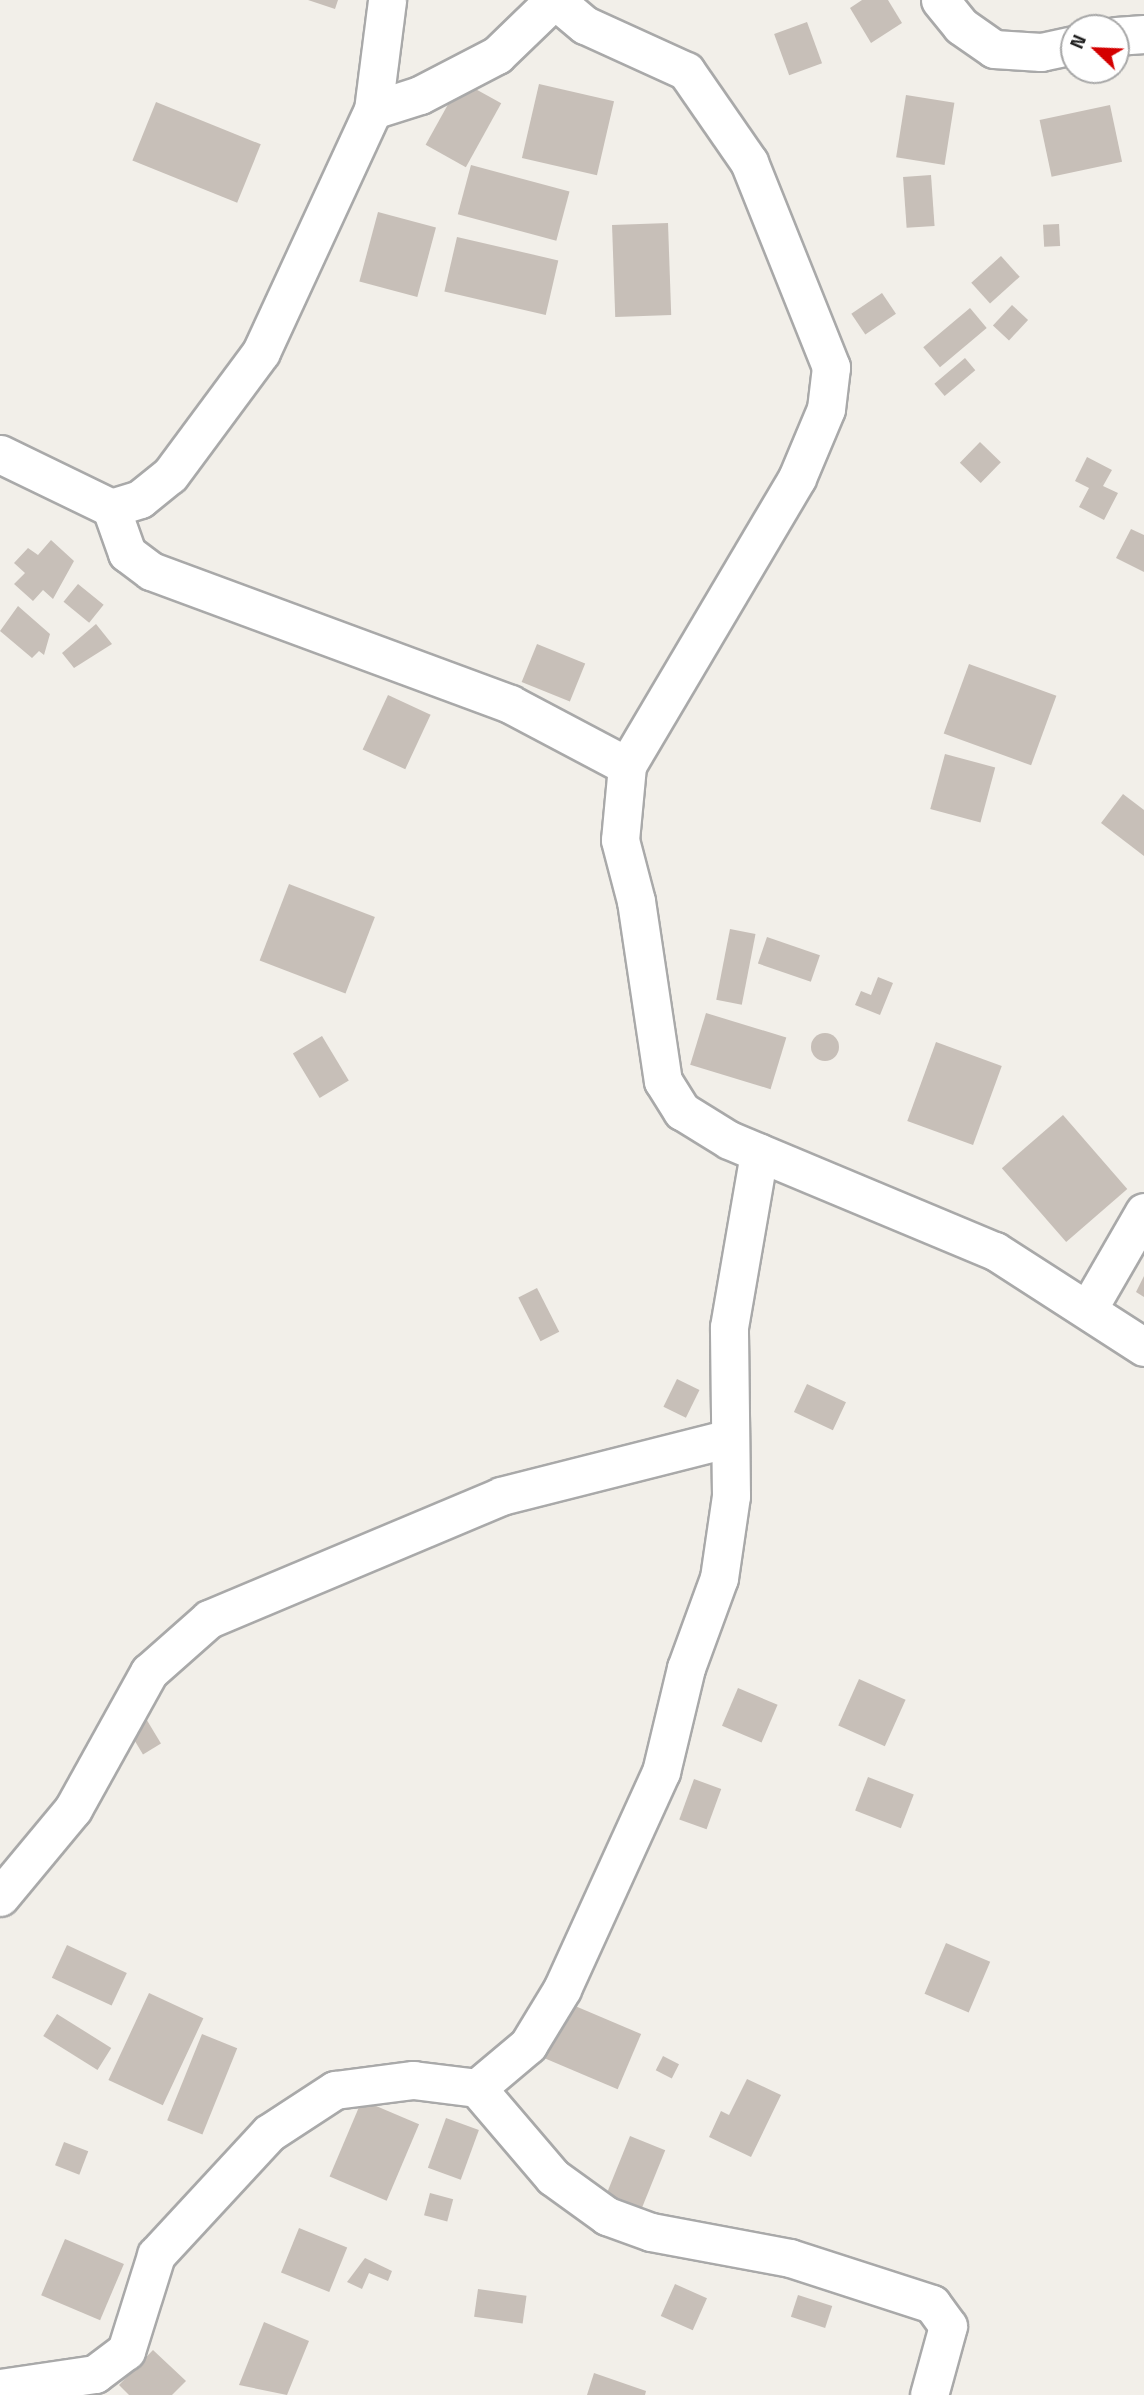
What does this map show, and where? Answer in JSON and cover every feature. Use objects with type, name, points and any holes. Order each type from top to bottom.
[{"type":"street","points":[[0,454],[111,508],[140,499],[170,475],[261,352],[373,110],[387,0]]},
{"type":"street","points":[[373,110],[420,95],[497,55],[554,0],[597,32],[686,71],[749,162],[831,368],[826,409],[797,478],[627,766],[620,840],[636,901],[663,1081],[682,1111],[759,1153],[995,1251],[1144,1347]]},
{"type":"street","points":[[940,0],[961,26],[994,49],[1041,52],[1060,48]]},
{"type":"street","points":[[111,508],[127,553],[151,571],[510,704],[627,766]]},
{"type":"street","points":[[477,2088],[519,2056],[562,1989],[661,1772],[686,1668],[719,1578],[731,1496],[727,1439],[729,1327],[759,1153]]},
{"type":"street","points":[[1088,1309],[1144,1212]]},
{"type":"street","points":[[0,1897],[73,1809],[149,1672],[209,1619],[501,1496],[727,1439]]},
{"type":"street","points":[[0,2388],[95,2374],[126,2351],[156,2255],[269,2133],[335,2090],[413,2080],[477,2088],[553,2176],[607,2216],[651,2232],[790,2258],[932,2304],[948,2326],[929,2395]]},
{"type":"building","points":[[308,0],[338,0],[335,9]]},
{"type":"building","points":[[862,0],[888,0],[902,23],[871,43],[850,8]]},
{"type":"building","points":[[807,22],[822,63],[789,75],[774,34]]},
{"type":"building","points":[[461,81],[501,103],[466,167],[426,145]]},
{"type":"building","points":[[539,84],[614,101],[597,175],[522,158]]},
{"type":"building","points":[[906,95],[954,103],[945,165],[896,157]]},
{"type":"building","points":[[156,102],[261,144],[237,203],[132,160]]},
{"type":"building","points":[[1110,105],[1122,162],[1052,177],[1040,120]]},
{"type":"building","points":[[471,165],[570,191],[556,241],[458,214]]},
{"type":"building","points":[[931,175],[935,226],[907,228],[903,177]]},
{"type":"building","points":[[378,212],[436,228],[417,297],[359,282]]},
{"type":"building","points":[[668,223],[671,315],[615,317],[612,225]]},
{"type":"building","points":[[1059,224],[1060,246],[1044,247],[1043,225]]},
{"type":"building","points":[[457,237],[558,260],[546,315],[444,292]]},
{"type":"building","points":[[1001,256],[1020,277],[990,304],[971,283]]},
{"type":"building","points":[[882,293],[896,314],[865,334],[851,314]]},
{"type":"building","points":[[1012,305],[1028,320],[1009,340],[993,325]]},
{"type":"building","points":[[970,308],[987,328],[940,367],[923,347]]},
{"type":"building","points":[[965,358],[975,370],[945,396],[934,384]]},
{"type":"building","points":[[980,442],[1001,462],[981,483],[960,463]]},
{"type":"building","points":[[1087,457],[1112,470],[1103,486],[1118,493],[1104,520],[1079,507],[1089,488],[1075,481]]},
{"type":"building","points":[[1131,529],[1144,535],[1144,572],[1116,558]]},
{"type":"building","points":[[51,540],[74,561],[53,599],[43,590],[33,601],[14,584],[25,573],[14,563],[28,548],[38,555]]},
{"type":"building","points":[[78,584],[104,605],[89,623],[64,602]]},
{"type":"building","points":[[18,606],[50,634],[44,655],[39,651],[32,658],[0,631]]},
{"type":"building","points":[[96,624],[112,644],[74,668],[62,653]]},
{"type":"building","points":[[537,644],[585,663],[570,701],[522,682]]},
{"type":"building","points":[[969,664],[1056,696],[1031,765],[944,734]]},
{"type":"building","points":[[388,695],[431,715],[405,769],[363,749]]},
{"type":"building","points":[[945,754],[995,767],[980,823],[930,809]]},
{"type":"building","points":[[1123,794],[1144,810],[1144,856],[1101,823]]},
{"type":"building","points":[[289,884],[375,917],[346,994],[260,961]]},
{"type":"building","points":[[730,929],[756,934],[742,1005],[716,1000]]},
{"type":"building","points":[[767,937],[820,955],[811,982],[758,963]]},
{"type":"building","points":[[878,977],[893,983],[880,1015],[855,1005],[861,991],[871,995]]},
{"type":"building","points":[[706,1013],[786,1038],[771,1089],[690,1065]]},
{"type":"building","points":[[825,1033],[835,1037],[839,1047],[835,1057],[825,1061],[815,1057],[811,1047],[815,1037]]},
{"type":"building","points":[[322,1036],[349,1081],[320,1098],[293,1054]]},
{"type":"building","points":[[936,1042],[1002,1066],[973,1145],[907,1121]]},
{"type":"building","points":[[1063,1115],[1127,1189],[1066,1242],[1002,1168]]},
{"type":"building","points":[[1144,1276],[1144,1297],[1136,1292]]},
{"type":"building","points":[[537,1288],[559,1332],[541,1341],[518,1298]]},
{"type":"building","points":[[677,1379],[699,1390],[686,1418],[663,1407]]},
{"type":"building","points":[[807,1384],[846,1402],[833,1430],[794,1412]]},
{"type":"building","points":[[859,1679],[906,1700],[885,1746],[838,1726]]},
{"type":"building","points":[[738,1688],[778,1705],[762,1743],[722,1726]]},
{"type":"building","points":[[145,1717],[161,1744],[143,1754],[127,1728]]},
{"type":"building","points":[[868,1777],[914,1795],[901,1828],[855,1811]]},
{"type":"building","points":[[694,1779],[721,1789],[707,1829],[679,1819]]},
{"type":"building","points":[[946,1943],[990,1962],[969,2012],[925,1994]]},
{"type":"building","points":[[67,1945],[127,1973],[112,2006],[52,1978]]},
{"type":"building","points":[[149,1993],[203,2018],[163,2105],[108,2080]]},
{"type":"building","points":[[561,2000],[641,2034],[618,2089],[538,2055]]},
{"type":"building","points":[[57,2014],[111,2048],[97,2070],[43,2036]]},
{"type":"building","points":[[202,2034],[237,2048],[202,2134],[167,2120]]},
{"type":"building","points":[[663,2056],[679,2064],[672,2078],[656,2070]]},
{"type":"building","points":[[747,2079],[781,2095],[751,2157],[709,2137],[721,2111],[729,2115]]},
{"type":"building","points":[[362,2100],[419,2124],[387,2201],[330,2176]]},
{"type":"building","points":[[446,2118],[479,2130],[461,2180],[428,2168]]},
{"type":"building","points":[[630,2136],[665,2150],[637,2220],[602,2206]]},
{"type":"building","points":[[64,2142],[88,2151],[79,2175],[55,2165]]},
{"type":"building","points":[[430,2193],[453,2199],[447,2221],[424,2215]]},
{"type":"building","points":[[299,2228],[347,2247],[329,2292],[281,2273]]},
{"type":"building","points":[[65,2239],[124,2264],[100,2320],[41,2295]]},
{"type":"building","points":[[365,2258],[392,2271],[388,2281],[369,2273],[362,2289],[347,2282]]},
{"type":"building","points":[[675,2284],[707,2298],[693,2330],[661,2316]]},
{"type":"building","points":[[478,2289],[527,2296],[523,2324],[474,2317]]},
{"type":"building","points":[[798,2295],[832,2306],[825,2328],[791,2317]]},
{"type":"building","points":[[264,2322],[309,2341],[287,2395],[239,2385]]},
{"type":"building","points":[[153,2350],[186,2381],[172,2395],[129,2395],[119,2385]]},
{"type":"building","points":[[594,2373],[646,2391],[645,2395],[587,2395]]}]
